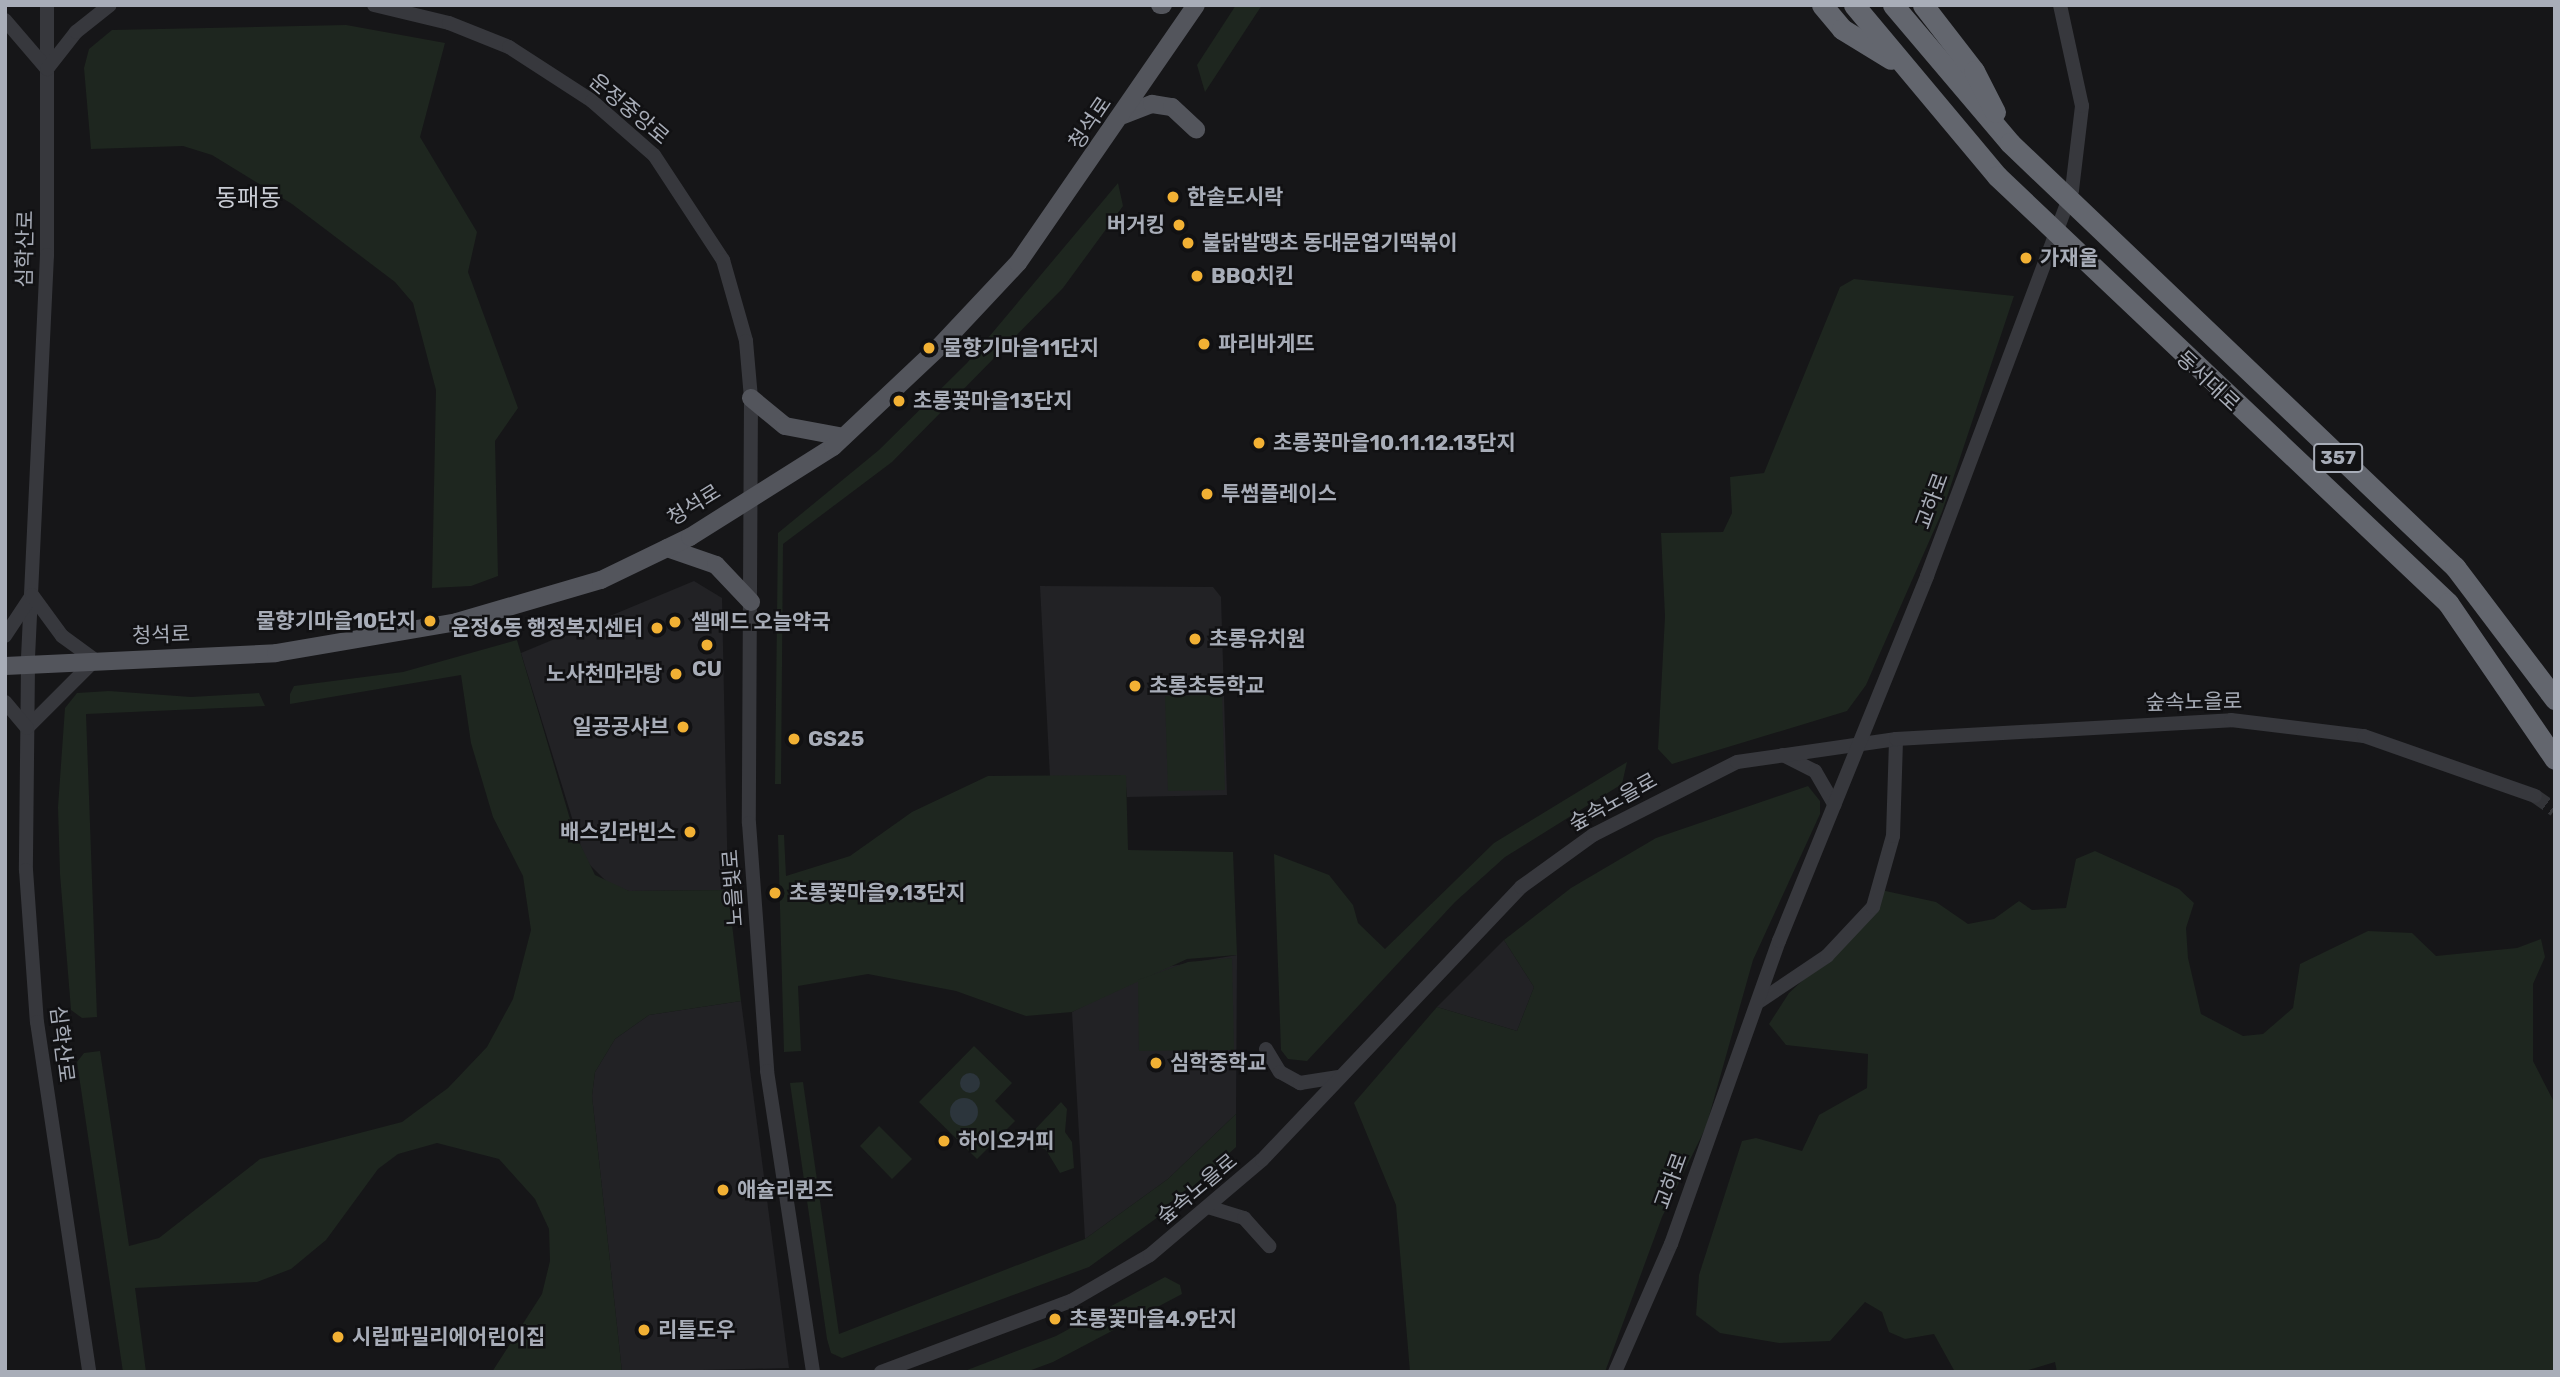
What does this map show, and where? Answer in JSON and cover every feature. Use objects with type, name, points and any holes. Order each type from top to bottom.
[{"type":"highway","points":[[1822,5],[1842,29],[1908,69]]},
{"type":"highway","name":"동서대로","points":[[1854,5],[1997,176],[2448,603],[2506,682],[2555,759]]},
{"type":"highway","name":"동서대로","points":[[1893,5],[2010,143],[2141,271],[2455,567],[2555,699]]},
{"type":"highway","points":[[1923,5],[1975,71],[2010,143]]},
{"type":"main road","name":"청석로","points":[[5,666],[276,653],[444,624],[601,580],[667,548],[843,437],[1018,263],[1123,115],[1196,5]]},
{"type":"main road","points":[[1123,115],[1152,104],[1172,107],[1196,129]]},
{"type":"main road","points":[[751,398],[785,426],[843,437]]},
{"type":"main road","points":[[667,548],[716,565],[751,602]]},
{"type":"street","name":"심학산로","points":[[47,5],[47,255],[28,665],[26,870],[37,1022],[89,1372]]},
{"type":"street","points":[[5,20],[47,69],[76,32],[110,5]]},
{"type":"street","name":"운정중앙로","points":[[374,5],[449,23],[509,47],[592,102],[654,155],[723,260],[747,341],[751,398]]},
{"type":"street","name":"교하로","points":[[1615,1372],[1671,1244],[1760,1001],[2072,190],[2082,106],[2060,5]]},
{"type":"street","name":"노을빛로","points":[[751,398],[753,495],[749,823],[767,1071],[813,1372]]},
{"type":"street","points":[[5,636],[32,595],[62,636],[95,660],[27,728],[5,702]]},
{"type":"street","name":"숲속노을로","points":[[881,1372],[1101,1287],[1209,1207],[1339,1077],[1491,914],[1549,864],[1737,762],[1896,739],[2231,720],[2298,725],[2438,757],[2535,796]]},
{"type":"street","points":[[1760,1001],[1827,956],[1873,907],[1893,836],[1896,739]]},
{"type":"street","points":[[1783,755],[1815,771],[1835,805]]},
{"type":"street","points":[[1266,1049],[1280,1072],[1300,1083],[1339,1077]]},
{"type":"street","points":[[1209,1207],[1244,1218],[1269,1246]]},
{"type":"shaded area","points":[[1236,5],[1262,5],[1205,92],[1197,65]]},
{"type":"shaded area","points":[[346,25],[445,43],[420,137],[477,232],[468,272],[518,408],[495,441],[498,576],[471,586],[432,588],[436,390],[413,303],[395,282],[292,204],[212,155],[183,146],[91,149],[84,68],[89,49],[112,30]]},
{"type":"shaded area","points":[[1118,183],[1123,206],[1063,288],[892,462],[783,544],[781,784],[775,784],[778,533],[879,450],[967,363]]},
{"type":"shaded area","points":[[1854,279],[2014,296],[1942,512],[1866,685],[1847,711],[1672,764],[1658,749],[1665,616],[1661,533],[1723,532],[1732,513],[1730,477],[1764,473],[1840,287]]},
{"type":"shaded area","points":[[694,581],[722,598],[728,890],[629,891],[610,885],[585,860],[521,653]]},
{"type":"shaded area","name":"초롱초등학교","points":[[1040,586],[1213,587],[1221,597],[1227,795],[1127,797],[1125,775],[1050,777]]},
{"type":"shaded area","points":[[517,640],[573,829],[595,875],[629,891],[728,890],[741,1001],[649,1015],[615,1039],[595,1072],[592,1096],[622,1372],[492,1372],[542,1294],[550,1261],[549,1229],[535,1199],[499,1159],[437,1143],[398,1154],[378,1169],[326,1240],[291,1269],[257,1282],[135,1288],[146,1372],[123,1372],[77,1062],[84,1053],[100,1051],[129,1246],[159,1238],[260,1159],[402,1122],[448,1088],[487,1047],[513,999],[531,930],[523,876],[493,817],[471,743],[461,675],[290,704],[290,694],[294,686],[403,672]]},
{"type":"shaded area","points":[[109,691],[191,697],[259,693],[265,706],[86,714],[97,1017],[82,1018],[71,1010],[60,874],[58,807],[65,708],[77,693]]},
{"type":"shaded area","points":[[1222,695],[1225,790],[1168,791],[1165,696]]},
{"type":"shaded area","points":[[1627,762],[1622,784],[1505,857],[1455,902],[1307,1061],[1288,1059],[1281,1050],[1274,854],[1329,875],[1353,905],[1358,923],[1385,949],[1494,843]]},
{"type":"shaded area","points":[[1126,775],[1128,850],[1233,852],[1237,955],[1187,959],[1072,1012],[1026,1016],[956,991],[868,974],[798,986],[801,1051],[784,1052],[778,835],[784,835],[786,876],[850,856],[912,812],[988,776]]},
{"type":"shaded area","points":[[1808,786],[1820,801],[1820,814],[1753,960],[1706,1127],[1662,1217],[1605,1372],[1410,1372],[1396,1205],[1354,1103],[1437,1007],[1517,1031],[1534,987],[1504,940],[1571,888],[1656,838]]},
{"type":"shaded area","points":[[2095,851],[2179,889],[2194,903],[2186,928],[2188,958],[2201,1014],[2243,1036],[2263,1034],[2293,1008],[2300,964],[2368,931],[2412,933],[2436,956],[2517,948],[2541,939],[2545,957],[2533,984],[2533,1061],[2555,1104],[2555,1372],[2057,1372],[2055,1362],[2022,1372],[1955,1372],[1934,1334],[1905,1339],[1889,1332],[1882,1312],[1865,1302],[1830,1341],[1779,1343],[1720,1333],[1696,1315],[1699,1275],[1742,1141],[1756,1138],[1802,1151],[1819,1115],[1867,1088],[1868,1054],[1786,1045],[1769,1024],[1789,993],[1831,954],[1881,890],[1936,902],[1968,924],[1994,919],[2019,901],[2032,910],[2066,908],[2076,859]]},
{"type":"shaded area","points":[[1504,940],[1534,987],[1517,1031],[1437,1007]]},
{"type":"shaded area","name":"심학중학교","points":[[1237,955],[1236,1114],[1168,1179],[1085,1239],[1072,1012],[1154,969]]},
{"type":"shaded area","points":[[1232,958],[1234,1050],[1139,1051],[1138,980],[1188,962]]},
{"type":"shaded area","points":[[741,1001],[789,1368],[622,1372],[592,1096],[595,1072],[615,1039],[649,1015]]},
{"type":"shaded area","points":[[974,1046],[1012,1083],[995,1101],[1015,1121],[977,1159],[919,1102]]},
{"type":"shaded area","points":[[970,1073],[977,1076],[980,1083],[977,1090],[970,1093],[963,1090],[960,1083],[963,1076]]},
{"type":"shaded area","points":[[803,1082],[839,1334],[1085,1239],[1168,1179],[1236,1114],[1236,1147],[1165,1212],[1089,1267],[842,1358],[831,1353],[827,1339],[790,1083]]},
{"type":"shaded area","points":[[964,1098],[974,1102],[978,1112],[974,1122],[964,1126],[954,1122],[950,1112],[954,1102]]},
{"type":"shaded area","points":[[1061,1102],[1067,1109],[1065,1132],[1072,1142],[1074,1168],[1060,1173],[1046,1150],[1025,1140]]},
{"type":"shaded area","points":[[879,1126],[912,1159],[892,1179],[860,1146]]},
{"type":"shaded area","points":[[1165,1277],[1180,1285],[1182,1294],[1053,1362],[1026,1372],[962,1372],[1056,1336]]},
{"type":"tunnel","points":[[2535,796],[2555,810]]},
{"type":"place","name":"한솥도시락","points":[[1173,197]]},
{"type":"place","name":"버거킹","points":[[1179,225]]},
{"type":"place","name":"불닭발땡초 동대문엽기떡볶이","points":[[1188,243]]},
{"type":"place","name":"가재울","points":[[2026,258]]},
{"type":"place","name":"BBQ치킨","points":[[1197,276]]},
{"type":"place","name":"파리바게뜨","points":[[1204,344]]},
{"type":"place","name":"물향기마을11단지","points":[[929,348]]},
{"type":"place","name":"초롱꽃마을13단지","points":[[899,401]]},
{"type":"place","name":"초롱꽃마을10.11.12.13단지","points":[[1259,443]]},
{"type":"place","name":"투썸플레이스","points":[[1207,494]]},
{"type":"place","name":"물향기마을10단지","points":[[430,621]]},
{"type":"place","name":"셀메드 오늘약국","points":[[675,622]]},
{"type":"place","name":"운정6동 행정복지센터","points":[[657,628]]},
{"type":"place","name":"초롱유치원","points":[[1195,639]]},
{"type":"place","name":"CU","points":[[707,645]]},
{"type":"place","name":"노사천마라탕","points":[[676,674]]},
{"type":"place","name":"초롱초등학교","points":[[1135,686]]},
{"type":"place","name":"일공공샤브","points":[[683,727]]},
{"type":"place","name":"GS25","points":[[794,739]]},
{"type":"place","name":"배스킨라빈스","points":[[690,832]]},
{"type":"place","name":"초롱꽃마을9.13단지","points":[[775,893]]},
{"type":"place","name":"심학중학교","points":[[1156,1063]]},
{"type":"place","name":"하이오커피","points":[[944,1141]]},
{"type":"place","name":"애슐리퀸즈","points":[[723,1190]]},
{"type":"place","name":"초롱꽃마을4.9단지","points":[[1055,1319]]},
{"type":"place","name":"리틀도우","points":[[644,1330]]},
{"type":"place","name":"시립파밀리에어린이집","points":[[338,1337]]},
{"type":"district","name":"동패동","points":[[248,199]]}]
